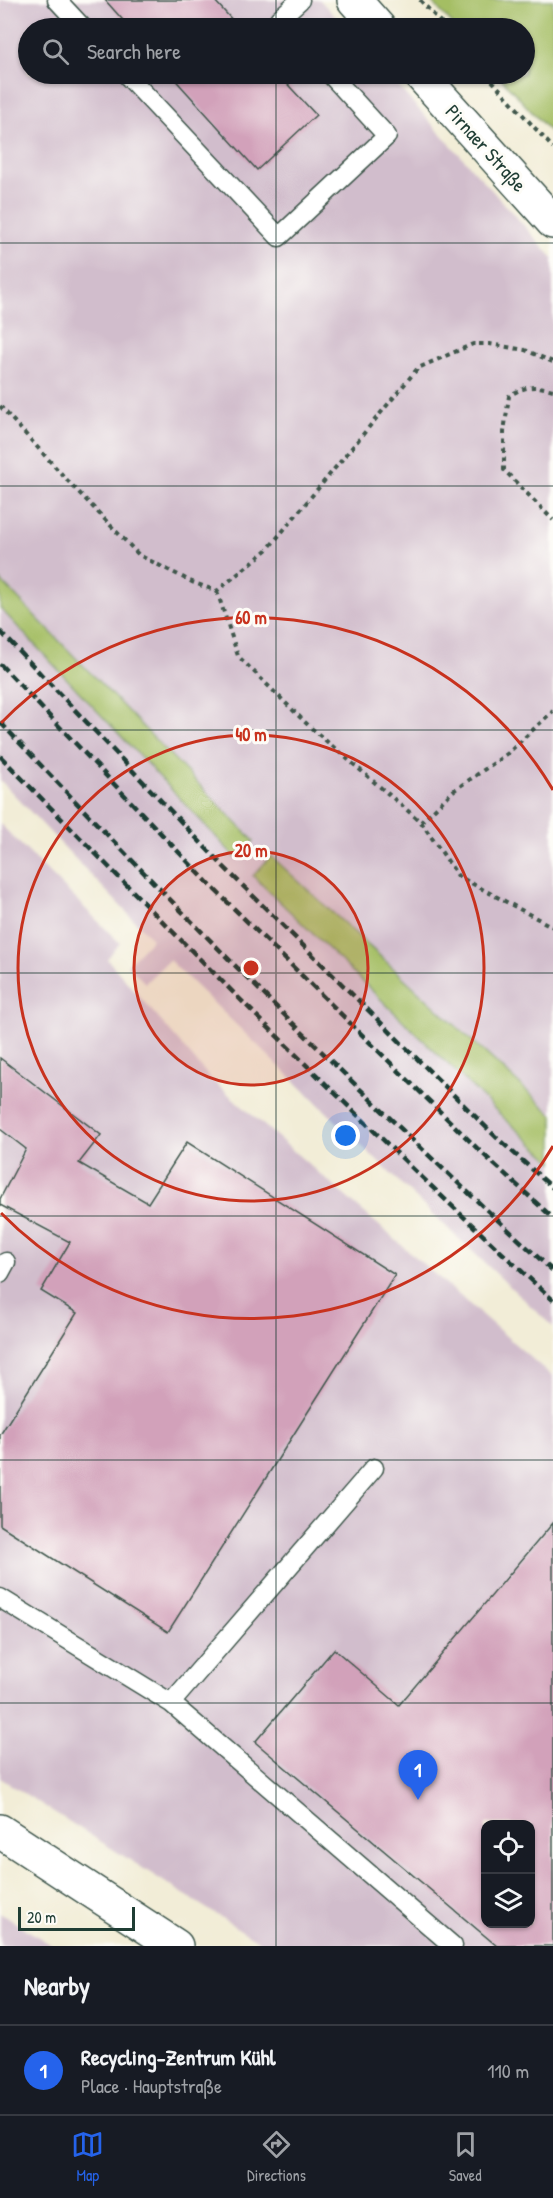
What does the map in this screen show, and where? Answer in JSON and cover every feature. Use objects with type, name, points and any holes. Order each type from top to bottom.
[{"type":"street","points":[[354,0],[370,18]]},
{"type":"street","name":"Pirnaer Straße","points":[[429,84],[553,222]]},
{"type":"street","points":[[0,1831],[176,1946]]},
{"type":"lane","points":[[57,0],[74,18]]},
{"type":"lane","points":[[280,18],[300,0]]},
{"type":"lane","points":[[135,84],[279,237],[387,136],[339,84]]},
{"type":"lane","points":[[171,1703],[374,1468]]},
{"type":"lane","points":[[0,1598],[171,1703],[453,1946]]},
{"type":"path","points":[[420,0],[437,18]]},
{"type":"path","points":[[495,84],[553,148]]},
{"type":"path","points":[[217,591],[267,550],[418,368],[473,344],[490,344],[525,350],[553,362]]},
{"type":"path","points":[[553,390],[542,387],[523,387],[509,396],[504,432],[504,470],[553,520]]},
{"type":"path","points":[[0,406],[139,555],[192,582],[217,591]]},
{"type":"path","points":[[217,591],[238,656],[310,727],[421,822],[458,876],[553,927]]},
{"type":"path","points":[[421,822],[453,791],[507,754],[553,711]]},
{"type":"shaded area","points":[[0,0],[320,0],[337,18],[18,18],[18,84],[396,84],[553,258],[553,1115],[271,857],[253,876],[505,1119],[553,1162],[553,1327],[169,960],[145,983],[127,965],[152,939],[0,780],[0,608],[236,857],[254,841],[0,580]]},
{"type":"shaded area","points":[[0,824],[120,943],[107,959],[212,1080],[553,1377],[553,1946],[266,1946],[0,1778]]},
{"type":"shaded area","points":[[0,1913],[53,1946],[0,1946]]},
{"type":"green space","points":[[430,0],[553,0],[553,135],[506,84],[535,84],[535,18],[447,18]]},
{"type":"green space","points":[[0,580],[254,841],[236,858],[0,608]]},
{"type":"green space","points":[[271,856],[553,1115],[553,1162],[505,1119],[253,876]]},
{"type":"building","points":[[105,0],[214,0],[230,18],[121,18]]},
{"type":"building","points":[[179,84],[287,84],[316,115],[257,170]]},
{"type":"building","points":[[0,1058],[101,1135],[79,1163],[148,1203],[187,1142],[395,1275],[168,1632],[0,1525],[0,1435],[77,1313],[41,1291],[70,1242],[0,1205],[0,1199],[26,1149],[0,1129]]},
{"type":"building","points":[[553,1523],[553,1946],[497,1946],[255,1742],[334,1649],[399,1705]]},
{"type":"railway","points":[[0,631],[223,866],[496,1137],[553,1188]]},
{"type":"railway","points":[[0,664],[209,884],[482,1153],[553,1218]]},
{"type":"railway","points":[[0,722],[271,1002],[481,1205],[553,1271]]},
{"type":"railway","points":[[0,756],[342,1100],[553,1300]]},
{"type":"place","name":"Recycling-Zentrum Kühl","points":[[418,1800]]}]
